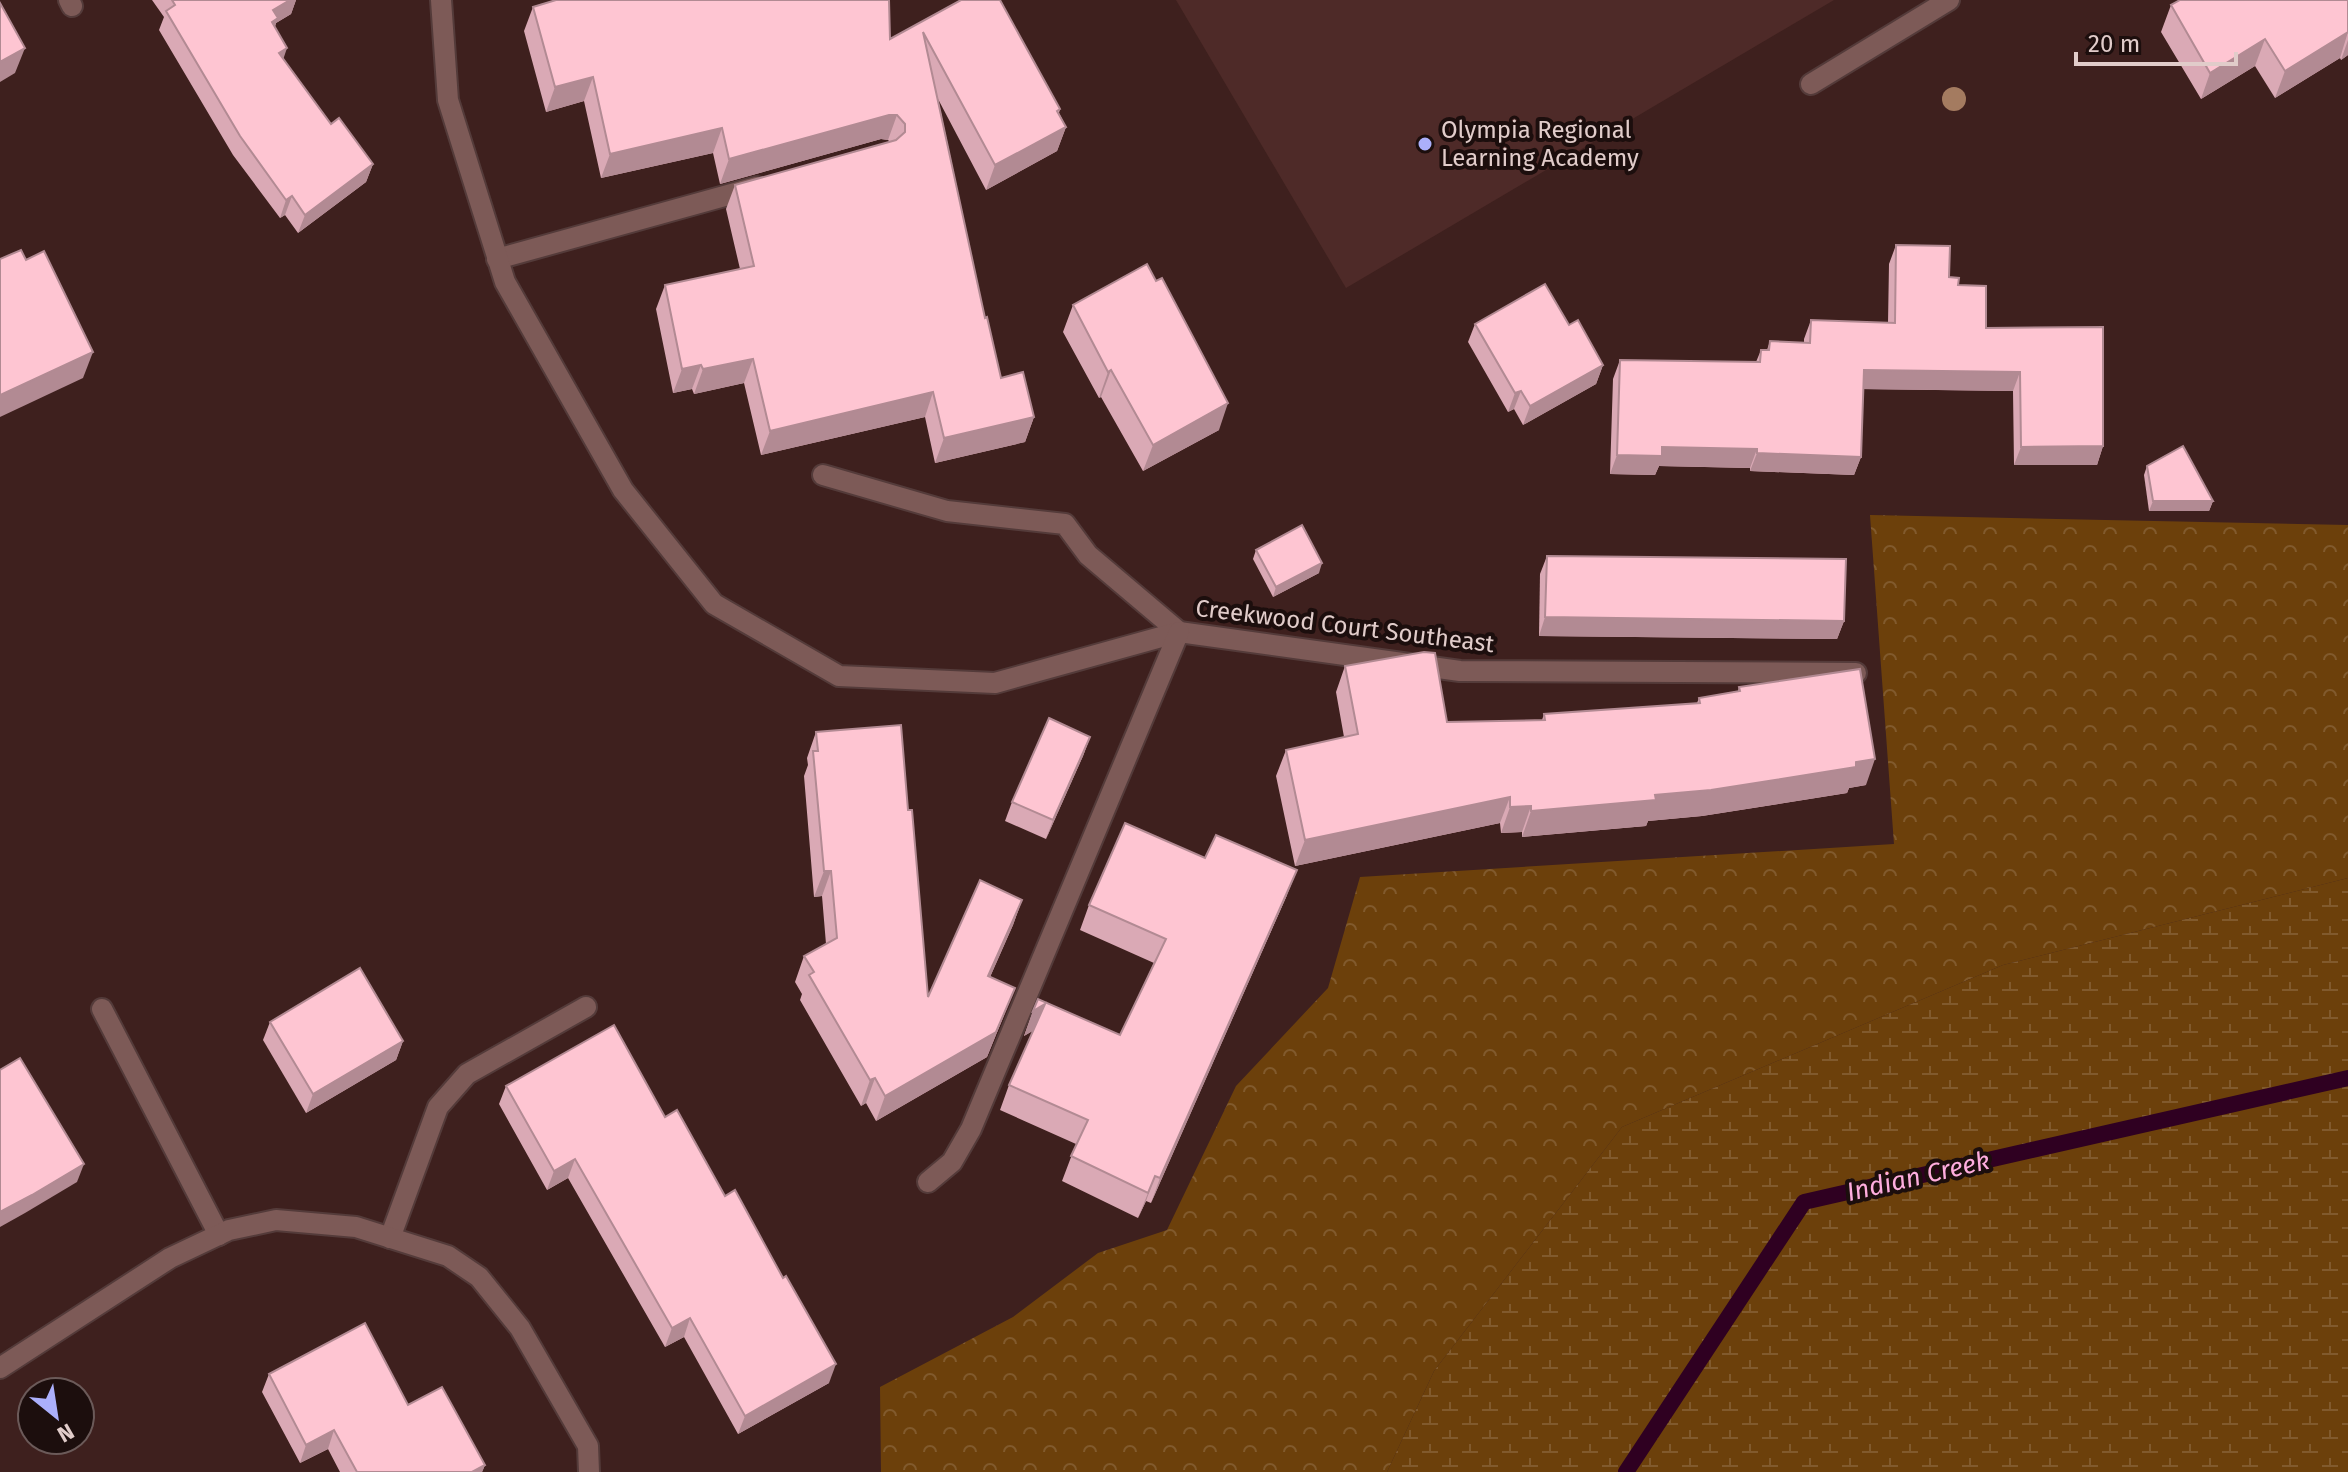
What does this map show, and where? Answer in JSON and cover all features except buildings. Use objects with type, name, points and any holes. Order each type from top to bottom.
[{"type":"street","name":"Creekwood Court Southeast","points":[[441,0],[448,100],[505,282],[623,490],[714,604],[839,676],[995,683],[1179,632],[1460,671],[1856,673]]},
{"type":"street","points":[[1811,84],[1949,0]]},
{"type":"street","points":[[497,259],[780,181]]},
{"type":"street","points":[[823,475],[947,511],[1065,524],[1088,555],[1179,632],[971,1129],[952,1162],[928,1182]]},
{"type":"street","points":[[390,1238],[438,1107],[467,1074],[586,1007]]},
{"type":"street","points":[[102,1009],[219,1235]]},
{"type":"street","points":[[0,1368],[170,1258],[229,1230],[276,1220],[356,1227],[448,1256],[479,1277],[520,1328],[588,1446],[589,1472]]},
{"type":"shaded area","name":"Olympia Regional Learning Academy","points":[[1176,0],[1834,0],[1346,288]]},
{"type":"green space","points":[[1870,515],[2348,525],[2348,878],[2003,965],[1622,1127],[1434,1371],[1387,1472],[881,1472],[880,1387],[1013,1317],[1098,1253],[1167,1230],[1236,1086],[1328,988],[1360,877],[1894,844]]},
{"type":"green space","points":[[2348,878],[2348,1472],[1387,1472],[1434,1371],[1622,1127],[2003,965]]},
{"type":"waterway","name":"Indian Creek","points":[[1626,1472],[1804,1202],[2348,1078]]},
{"type":"place","name":"Olympia Regional Learning Academy","points":[[1425,144]]}]
